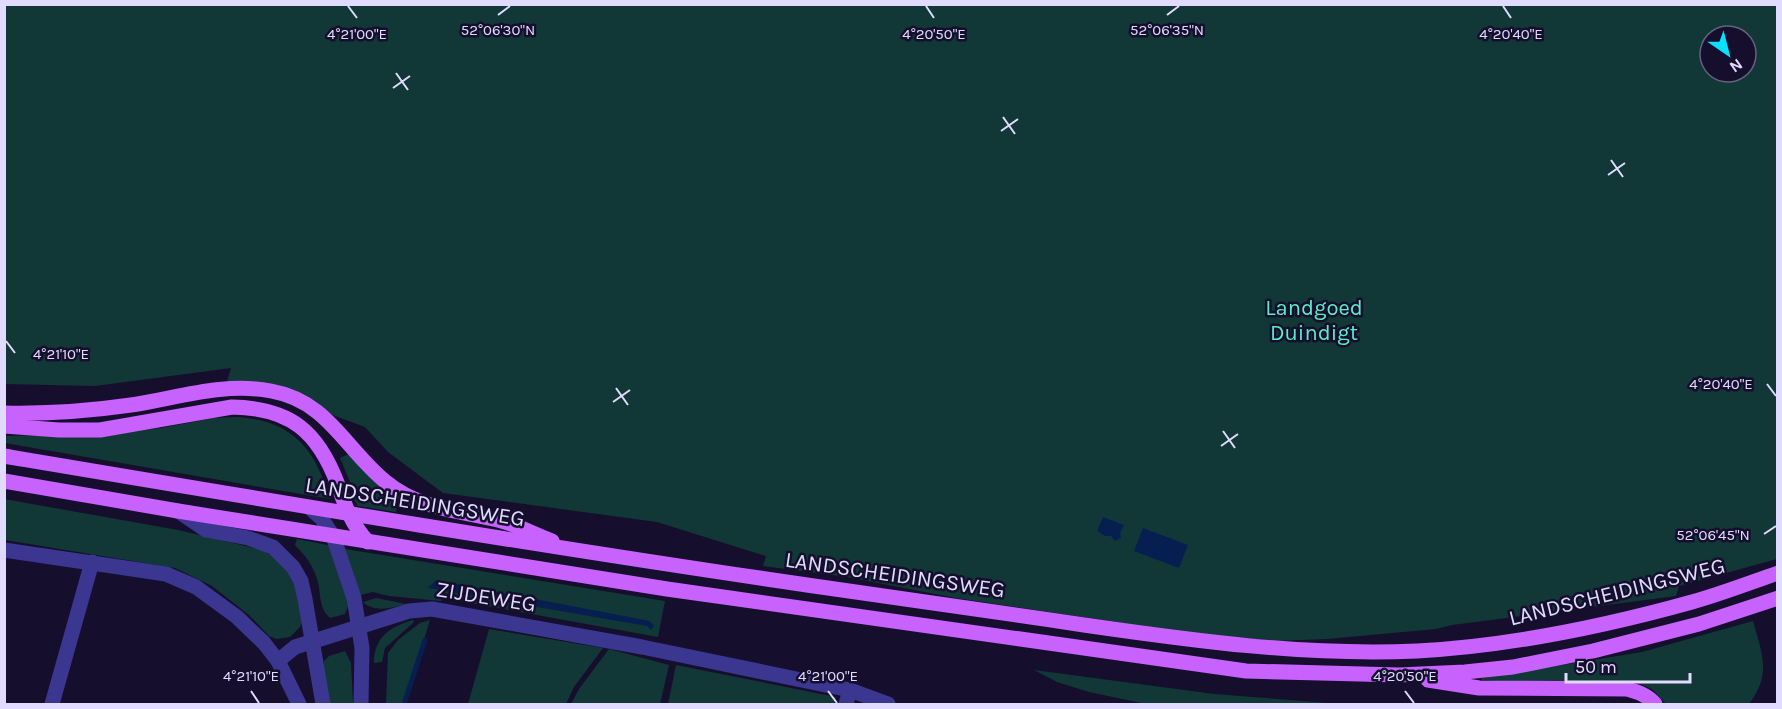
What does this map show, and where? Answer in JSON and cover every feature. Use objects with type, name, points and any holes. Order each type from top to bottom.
[{"type":"main road","points":[[4,413],[56,413],[96,409],[234,388],[260,389],[284,394],[305,403],[324,417],[378,476],[397,490],[433,506],[506,523],[577,551]]},
{"type":"main road","points":[[4,426],[100,430],[232,407],[268,411],[284,416],[299,424],[317,443],[328,461],[348,515],[368,542]]},
{"type":"main road","name":"LANDSCHEIDINGSWEG","points":[[4,456],[348,515],[671,565],[1158,635],[1323,652],[1417,651],[1513,642],[1596,626],[1696,601],[1778,573]]},
{"type":"main road","name":"LANDSCHEIDINGSWEG","points":[[4,481],[667,589],[1246,671],[1399,675],[1513,667],[1593,651],[1698,624],[1778,598]]},
{"type":"main road","points":[[1399,675],[1479,688],[1627,689],[1638,691],[1655,705]]},
{"type":"street","points":[[310,508],[322,519],[333,536],[354,598],[363,668],[361,705]]},
{"type":"street","points":[[178,511],[206,530],[248,538],[273,547],[284,556],[301,581],[323,705]]},
{"type":"street","points":[[4,550],[166,574],[196,587],[237,617],[278,661],[299,705]]},
{"type":"street","points":[[52,705],[92,562]]},
{"type":"street","name":"ZIJDEWEG","points":[[278,661],[295,647],[312,641],[409,611],[432,609],[642,646],[888,705]]},
{"type":"green space","name":"Landgoed Duindigt","points":[[4,5],[1777,5],[1777,559],[1679,586],[1676,596],[1436,629],[1327,639],[1274,641],[1202,635],[956,598],[847,577],[763,566],[766,556],[657,522],[443,493],[388,452],[365,427],[330,414],[297,391],[264,383],[226,385],[231,368],[95,386],[5,384]]},
{"type":"green space","points":[[243,417],[264,421],[292,435],[302,444],[319,469],[330,499],[5,443],[4,436],[103,434],[161,428],[214,418]]},
{"type":"green space","points":[[351,453],[398,497],[396,512],[358,506],[340,458]]},
{"type":"green space","points":[[4,499],[178,530],[262,550],[276,557],[289,570],[301,600],[303,619],[300,627],[290,637],[276,639],[269,636],[249,615],[212,586],[175,568],[5,540]]},
{"type":"green space","points":[[297,539],[333,546],[349,603],[345,614],[330,618],[326,614],[322,606],[318,582],[309,562],[295,545]]},
{"type":"green space","points":[[345,549],[665,601],[658,637],[443,598],[441,601],[389,596],[373,592],[360,595]]},
{"type":"green space","points":[[376,598],[406,604],[378,609],[363,602]]},
{"type":"green space","points":[[413,620],[414,622],[385,648],[382,662],[374,663],[377,646],[385,634]]},
{"type":"green space","points":[[430,620],[404,704],[386,704],[388,653],[398,640],[420,623]]},
{"type":"green space","points":[[1753,621],[1762,654],[1763,673],[1761,683],[1749,704],[1666,704],[1652,689],[1633,681],[1530,683],[1481,680],[1642,652]]},
{"type":"green space","points":[[489,629],[603,648],[574,687],[566,704],[468,704]]},
{"type":"green space","points":[[609,649],[669,665],[660,704],[571,704],[579,689]]},
{"type":"green space","points":[[345,651],[351,663],[353,704],[329,704],[323,671],[324,661],[329,656]]},
{"type":"green space","points":[[676,665],[836,697],[834,704],[668,704]]},
{"type":"green space","points":[[1034,670],[1214,694],[1340,704],[1146,704],[1089,692],[1057,682]]},
{"type":"water","points":[[1103,517],[1124,525],[1120,533],[1121,538],[1115,541],[1111,536],[1105,536],[1097,531]]},
{"type":"water","points":[[1143,528],[1188,545],[1179,568],[1134,551]]},
{"type":"water","points":[[436,580],[650,621],[654,626],[651,630],[647,626],[428,588]]},
{"type":"waterway","points":[[404,704],[425,640]]}]
